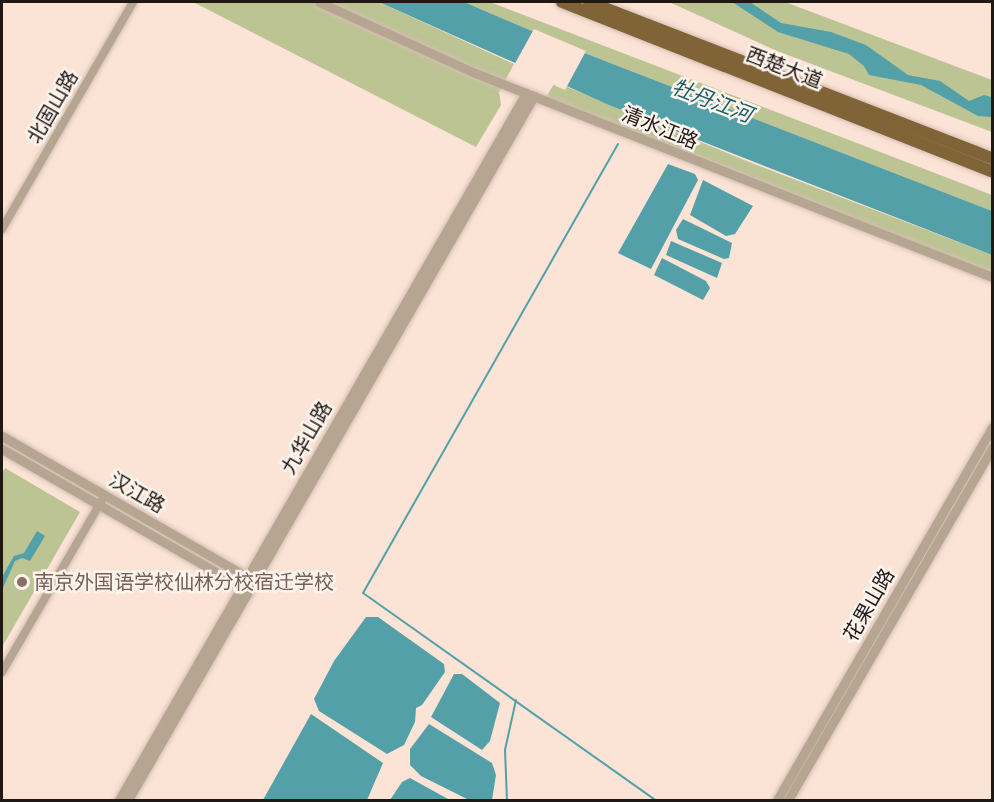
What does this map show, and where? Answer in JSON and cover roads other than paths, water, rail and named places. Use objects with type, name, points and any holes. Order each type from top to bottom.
[{"type":"highway","name":"西楚大道","points":[[562,2],[993,171]]},
{"type":"highway","name":"西楚大道","points":[[589,2],[993,158]]},
{"type":"street","name":"北固山路","points":[[2,229],[133,2]]},
{"type":"street","name":"清水江路","points":[[319,2],[530,95],[993,277]]},
{"type":"street","name":"九华山路","points":[[119,801],[252,579],[530,95]]},
{"type":"street","name":"花果山路","points":[[777,801],[993,427]]},
{"type":"street","name":"汉江路","points":[[2,436],[252,579]]},
{"type":"street","name":"花果山路","points":[[788,801],[993,448]]},
{"type":"street","name":"汉江路","points":[[2,449],[246,589]]},
{"type":"street","points":[[2,672],[105,495]]},
{"type":"street","name":"九华山路","points":[[128,801],[246,589]]},
{"type":"water","points":[[379,2],[464,2],[569,47],[992,211],[992,255],[609,105]]},
{"type":"water","points":[[732,2],[750,2],[781,23],[831,32],[866,45],[908,75],[940,81],[969,101],[984,95],[991,97],[992,117],[978,116],[921,85],[869,75],[864,66],[849,54],[778,32]]},
{"type":"water","points":[[668,164],[695,174],[698,180],[651,269],[618,253]]},
{"type":"water","points":[[703,180],[753,206],[735,234],[726,236],[690,215]]},
{"type":"water","points":[[683,219],[732,243],[729,258],[724,259],[678,239],[676,230]]},
{"type":"water","points":[[671,241],[722,263],[717,278],[666,255]]},
{"type":"water","points":[[662,258],[706,281],[710,288],[703,300],[654,275]]},
{"type":"water","points":[[37,531],[45,536],[30,561],[22,558],[15,561],[2,590],[2,577],[14,556],[24,553]]},
{"type":"water","points":[[366,617],[378,617],[444,664],[445,672],[422,705],[416,708],[415,722],[404,745],[387,754],[319,711],[314,699],[334,661]]},
{"type":"water","points":[[454,674],[462,674],[500,703],[490,741],[482,750],[431,717]]},
{"type":"water","points":[[311,714],[383,763],[367,800],[263,800]]},
{"type":"water","points":[[429,724],[492,763],[496,775],[492,800],[469,800],[421,776],[410,765],[410,749]]},
{"type":"water","points":[[410,778],[450,800],[390,800],[402,782]]},
{"type":"waterway","points":[[618,144],[363,593],[655,800]]},
{"type":"waterway","points":[[507,800],[505,750],[516,700]]},
{"type":"place","name":"南京外国语学校仙林分校宿迁学校","points":[[22,582]]},
{"type":"water label","name":"牡丹江河","points":[[712,101]]}]
